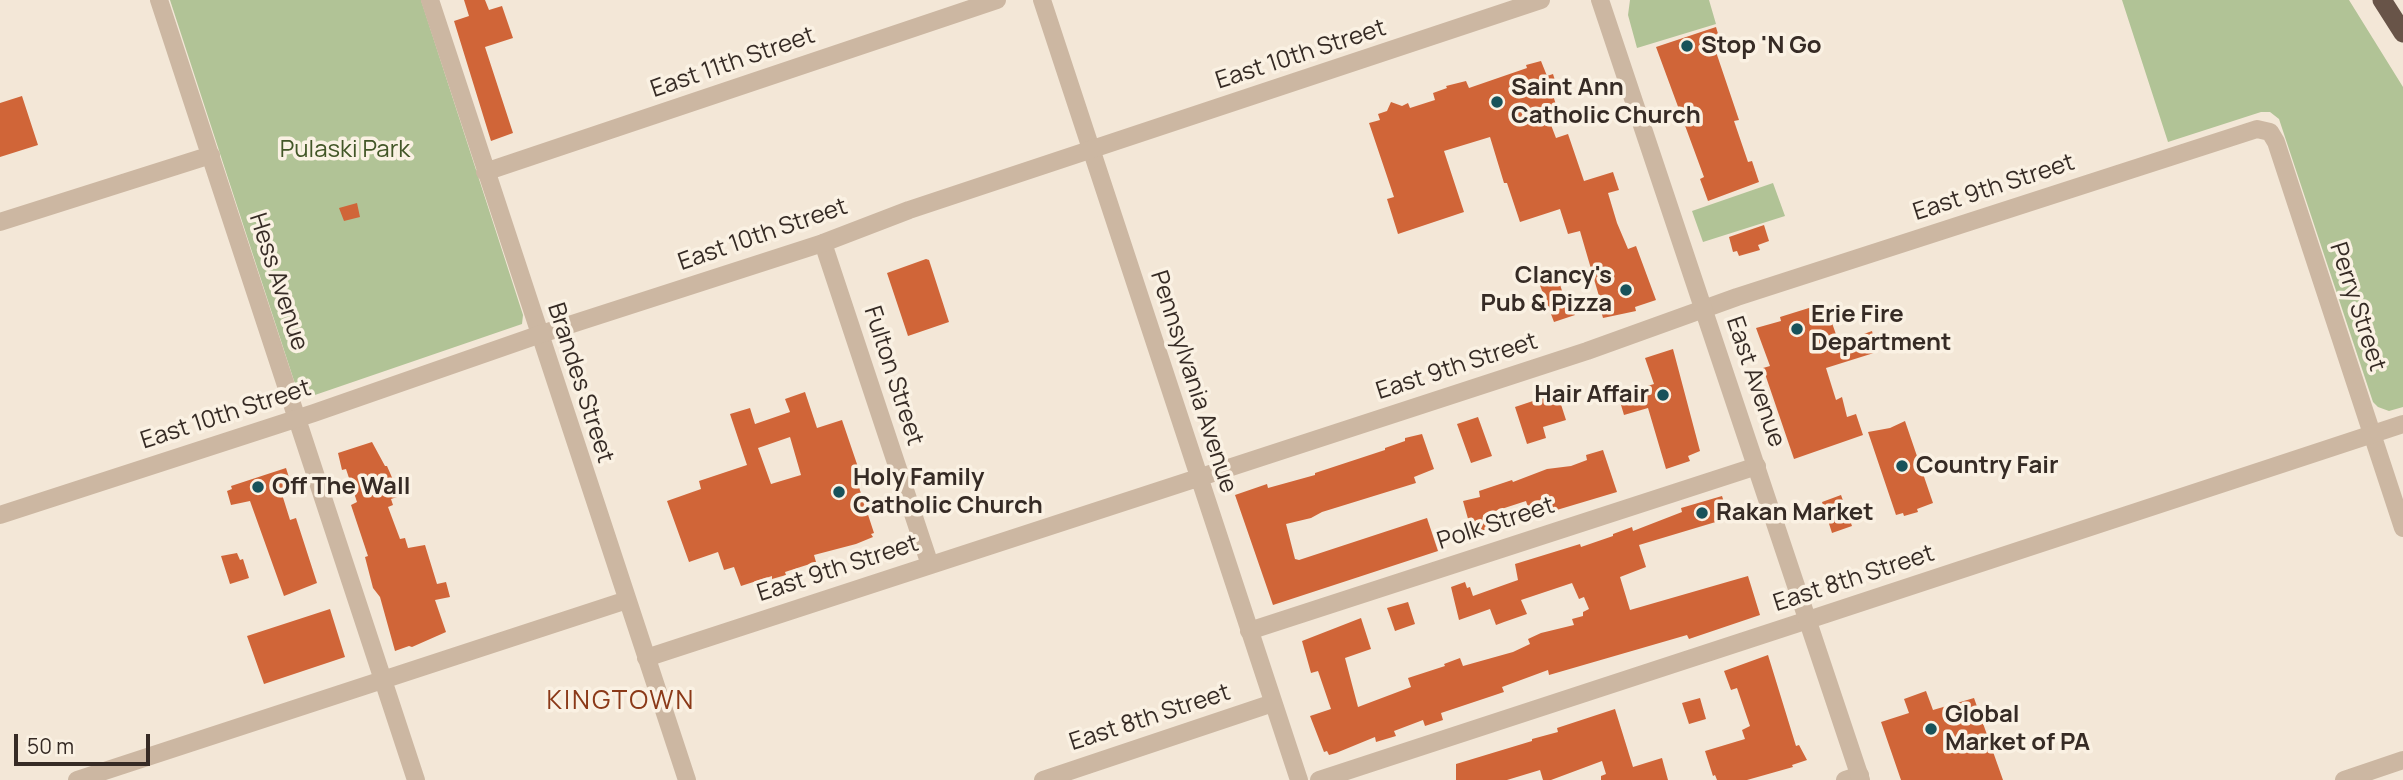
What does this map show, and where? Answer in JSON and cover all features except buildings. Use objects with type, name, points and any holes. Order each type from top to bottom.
[{"type":"highway","points":[[2382,0],[2403,33]]},
{"type":"street","name":"Hess Avenue","points":[[159,0],[416,780]]},
{"type":"street","name":"Brandes Street","points":[[429,0],[687,780]]},
{"type":"street","name":"East 11th Street","points":[[485,172],[997,0]]},
{"type":"street","name":"Pennsylvania Avenue","points":[[1042,0],[1299,780]]},
{"type":"street","name":"East 10th Street","points":[[0,515],[823,243],[909,210],[1541,0]]},
{"type":"street","name":"East Avenue","points":[[1600,0],[1808,620],[1856,778]]},
{"type":"street","name":"East 9th Street","points":[[646,658],[1587,351],[1704,309],[2253,129],[2266,130],[2276,142]]},
{"type":"street","name":"Perry Street","points":[[2276,142],[2403,528]]},
{"type":"street","points":[[0,222],[211,155]]},
{"type":"street","name":"Fulton Street","points":[[823,243],[930,565]]},
{"type":"street","name":"East 8th Street","points":[[1319,780],[2403,424]]},
{"type":"street","name":"Polk Street","points":[[1249,631],[1757,466]]},
{"type":"street","points":[[76,780],[627,600]]},
{"type":"street","name":"East 8th Street","points":[[1043,780],[1273,703]]},
{"type":"street","points":[[2344,780],[2403,760]]},
{"type":"green space","name":"Pulaski Park","points":[[170,0],[421,0],[523,315],[522,324],[312,396],[302,396],[297,390]]},
{"type":"green space","points":[[1630,0],[1709,0],[1716,24],[1637,48],[1628,15]]},
{"type":"green space","points":[[2122,0],[2349,0],[2403,87],[2403,407],[2389,411],[2373,402],[2279,119],[2270,112],[2261,112],[2168,142]]},
{"type":"green space","points":[[1773,183],[1785,216],[1703,242],[1692,211]]},
{"type":"place","name":"Stop 'N Go","points":[[1687,46]]},
{"type":"place","name":"Saint Ann Catholic Church","points":[[1497,102]]},
{"type":"place","name":"Clancy's Pub & Pizza","points":[[1626,290]]},
{"type":"place","name":"Erie Fire Department","points":[[1797,329]]},
{"type":"place","name":"Hair Affair","points":[[1663,395]]},
{"type":"place","name":"Country Fair","points":[[1902,466]]},
{"type":"place","name":"Off The Wall","points":[[258,487]]},
{"type":"place","name":"Holy Family Catholic Church","points":[[839,492]]},
{"type":"place","name":"Rakan Market","points":[[1702,513]]},
{"type":"place","name":"Global Market of PA","points":[[1931,729]]},
{"type":"district","name":"KINGTOWN","points":[[621,702]]}]
